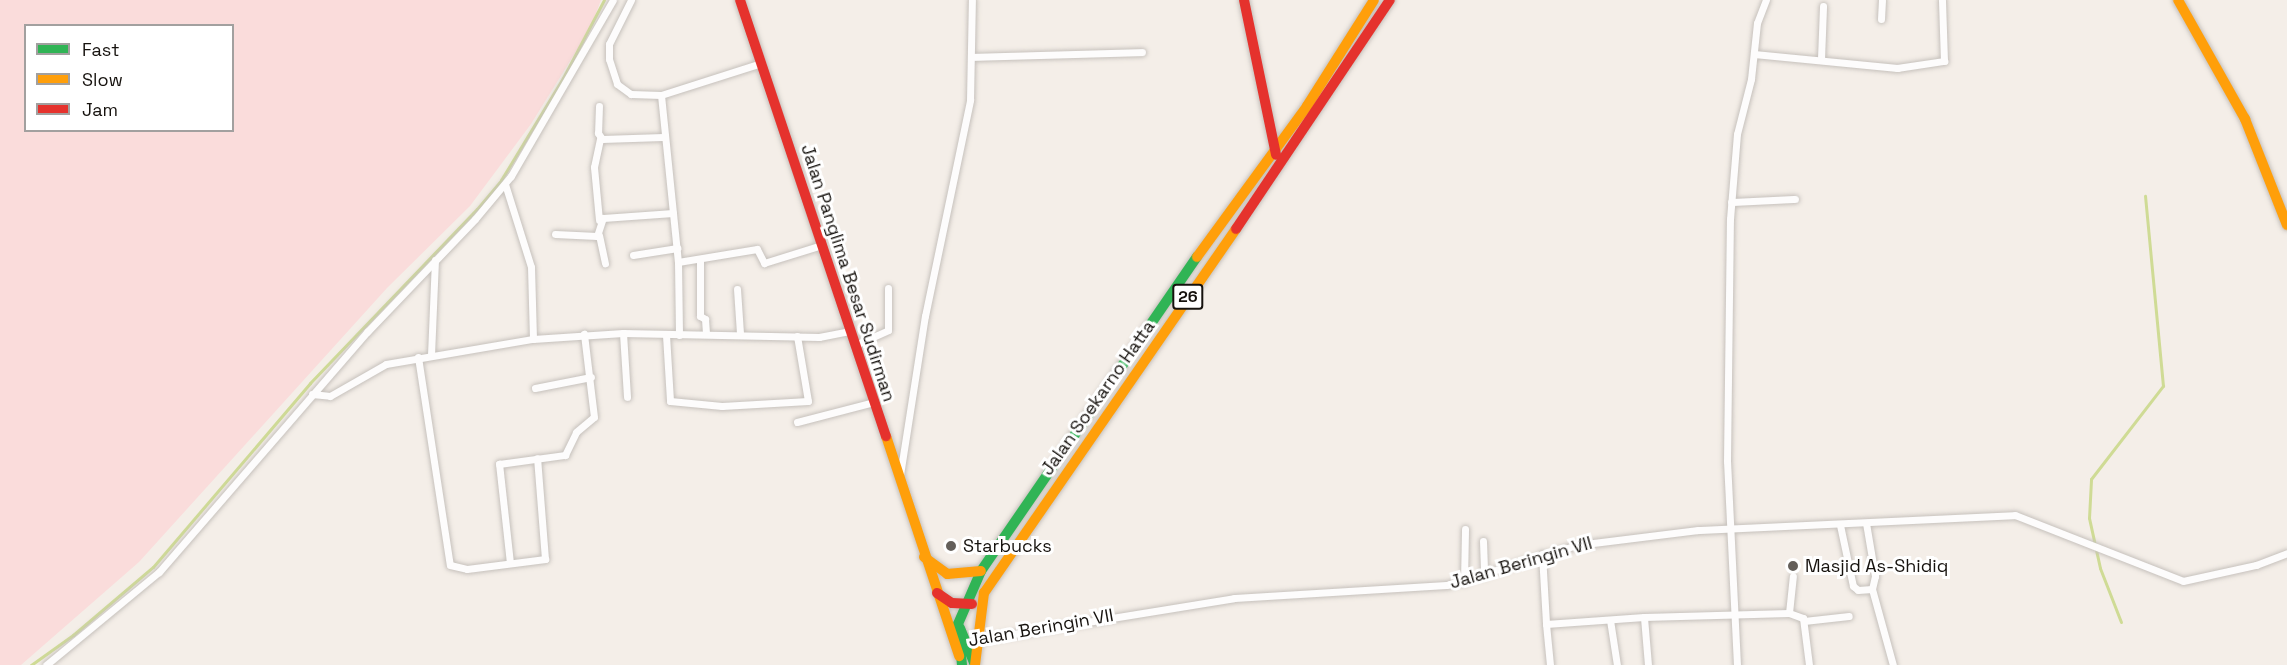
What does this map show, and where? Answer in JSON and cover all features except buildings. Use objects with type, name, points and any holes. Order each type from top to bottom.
[{"type":"main road","name":"Jalan Panglima Besar Sudirman","points":[[740,0],[937,593]]},
{"type":"main road","points":[[1244,0],[1275,150],[1280,164]]},
{"type":"main road","name":"Jalan Soekarno Hatta","points":[[984,592],[1280,164],[1390,0]]},
{"type":"main road","points":[[2178,0],[2241,110],[2287,225]]},
{"type":"main road","name":"Jalan Soekarno Hatta","points":[[981,571],[1331,72],[1371,2]]},
{"type":"main road","points":[[1093,409],[1103,418]]},
{"type":"main road","points":[[924,557],[938,570],[953,576],[981,571]]},
{"type":"main road","name":"26","points":[[974,664],[963,642],[958,624],[963,605],[981,571]]},
{"type":"main road","points":[[937,593],[963,605],[971,605],[984,592]]},
{"type":"main road","name":"26","points":[[962,663],[963,642],[984,592]]},
{"type":"main road","points":[[937,593],[958,624]]},
{"type":"main road","points":[[937,593],[963,642]]},
{"type":"street","points":[[46,665],[159,572],[312,394],[505,184],[554,107],[613,0]]},
{"type":"street","points":[[631,0],[609,44],[612,72],[617,84],[631,94],[661,95],[761,63]]},
{"type":"street","points":[[899,480],[925,316],[970,100],[973,57],[972,0]]},
{"type":"street","points":[[1737,665],[1739,613],[1730,528],[1731,202],[1737,134],[1754,54],[1757,23],[1766,0]]},
{"type":"street","points":[[1881,19],[1882,0]]},
{"type":"street","points":[[1754,54],[1821,58],[1897,68],[1944,61],[1941,0]]},
{"type":"street","points":[[1821,58],[1823,6]]},
{"type":"street","points":[[973,57],[1142,52]]},
{"type":"street","points":[[661,95],[663,137],[677,248],[679,335]]},
{"type":"street","points":[[599,106],[600,138],[594,167],[600,220],[599,235],[605,263]]},
{"type":"street","points":[[600,138],[612,142],[663,137]]},
{"type":"street","points":[[505,184],[531,267],[533,339]]},
{"type":"street","points":[[1731,202],[1795,199]]},
{"type":"street","points":[[600,220],[637,213],[673,213]]},
{"type":"street","points":[[555,234],[599,235]]},
{"type":"street","points":[[678,262],[757,249],[764,262],[822,245]]},
{"type":"street","points":[[633,255],[677,248]]},
{"type":"street","points":[[700,259],[700,316],[705,319],[706,334]]},
{"type":"street","points":[[431,355],[435,260]]},
{"type":"street","points":[[855,345],[888,330],[888,288]]},
{"type":"street","points":[[737,290],[740,333]]},
{"type":"street","points":[[312,394],[330,396],[370,370],[418,357],[533,339],[623,333],[666,335],[740,333],[797,336],[850,332]]},
{"type":"street","points":[[623,333],[627,397]]},
{"type":"street","points":[[510,563],[499,464],[565,455],[576,432],[594,417],[591,377],[584,334]]},
{"type":"street","points":[[666,335],[670,401],[722,406],[808,401],[797,336]]},
{"type":"street","points":[[418,357],[447,558],[450,565],[461,569],[545,559],[537,458]]},
{"type":"street","points":[[535,388],[591,377]]},
{"type":"street","points":[[797,422],[874,402]]},
{"type":"street","name":"Jalan Beringin VII","points":[[963,642],[1234,598],[1426,588],[1464,582],[1542,554],[1604,539],[1730,528],[1840,525],[1968,514],[2015,515],[2183,581],[2256,565],[2287,553]]},
{"type":"street","points":[[1866,523],[1875,582],[1872,589],[1893,665]]},
{"type":"street","points":[[1840,525],[1853,586],[1858,590],[1872,589]]},
{"type":"street","points":[[1464,582],[1465,529]]},
{"type":"street","points":[[1484,541],[1484,575]]},
{"type":"street","points":[[1542,554],[1550,665]]},
{"type":"street","points":[[1789,613],[1793,576]]},
{"type":"street","points":[[1546,624],[1644,616],[1789,613],[1801,615],[1804,621],[1809,665]]},
{"type":"street","points":[[1644,616],[1648,665]]},
{"type":"street","points":[[1804,621],[1849,616]]},
{"type":"street","points":[[1610,620],[1617,665]]},
{"type":"shaded area","points":[[0,0],[601,0],[590,29],[531,124],[470,206],[387,288],[139,562],[21,665],[0,665]]},
{"type":"waterway","points":[[31,665],[73,635],[153,567],[310,383],[477,209],[501,180],[563,78],[604,0]]},
{"type":"waterway","points":[[2121,622],[2100,568],[2089,518],[2091,479],[2163,386],[2145,196]]},
{"type":"traffic: fast","points":[[962,665],[958,624],[981,571],[1197,257]]},
{"type":"traffic: fast","points":[[960,628],[974,663]]},
{"type":"traffic: slow","points":[[1197,257],[1307,106],[1374,0]]},
{"type":"traffic: slow","points":[[2178,0],[2245,119],[2287,225]]},
{"type":"traffic: slow","points":[[975,665],[984,593],[1236,229]]},
{"type":"traffic: slow","points":[[886,436],[959,656]]},
{"type":"traffic: slow","points":[[924,557],[947,574],[981,571]]},
{"type":"traffic: jam","points":[[740,0],[886,436]]},
{"type":"traffic: jam","points":[[1244,0],[1276,155]]},
{"type":"traffic: jam","points":[[1236,229],[1390,0]]},
{"type":"traffic: jam","points":[[937,593],[952,603],[972,604]]},
{"type":"place","name":"Starbucks","points":[[951,546]]},
{"type":"place","name":"Masjid As-Shidiq","points":[[1793,566]]}]
